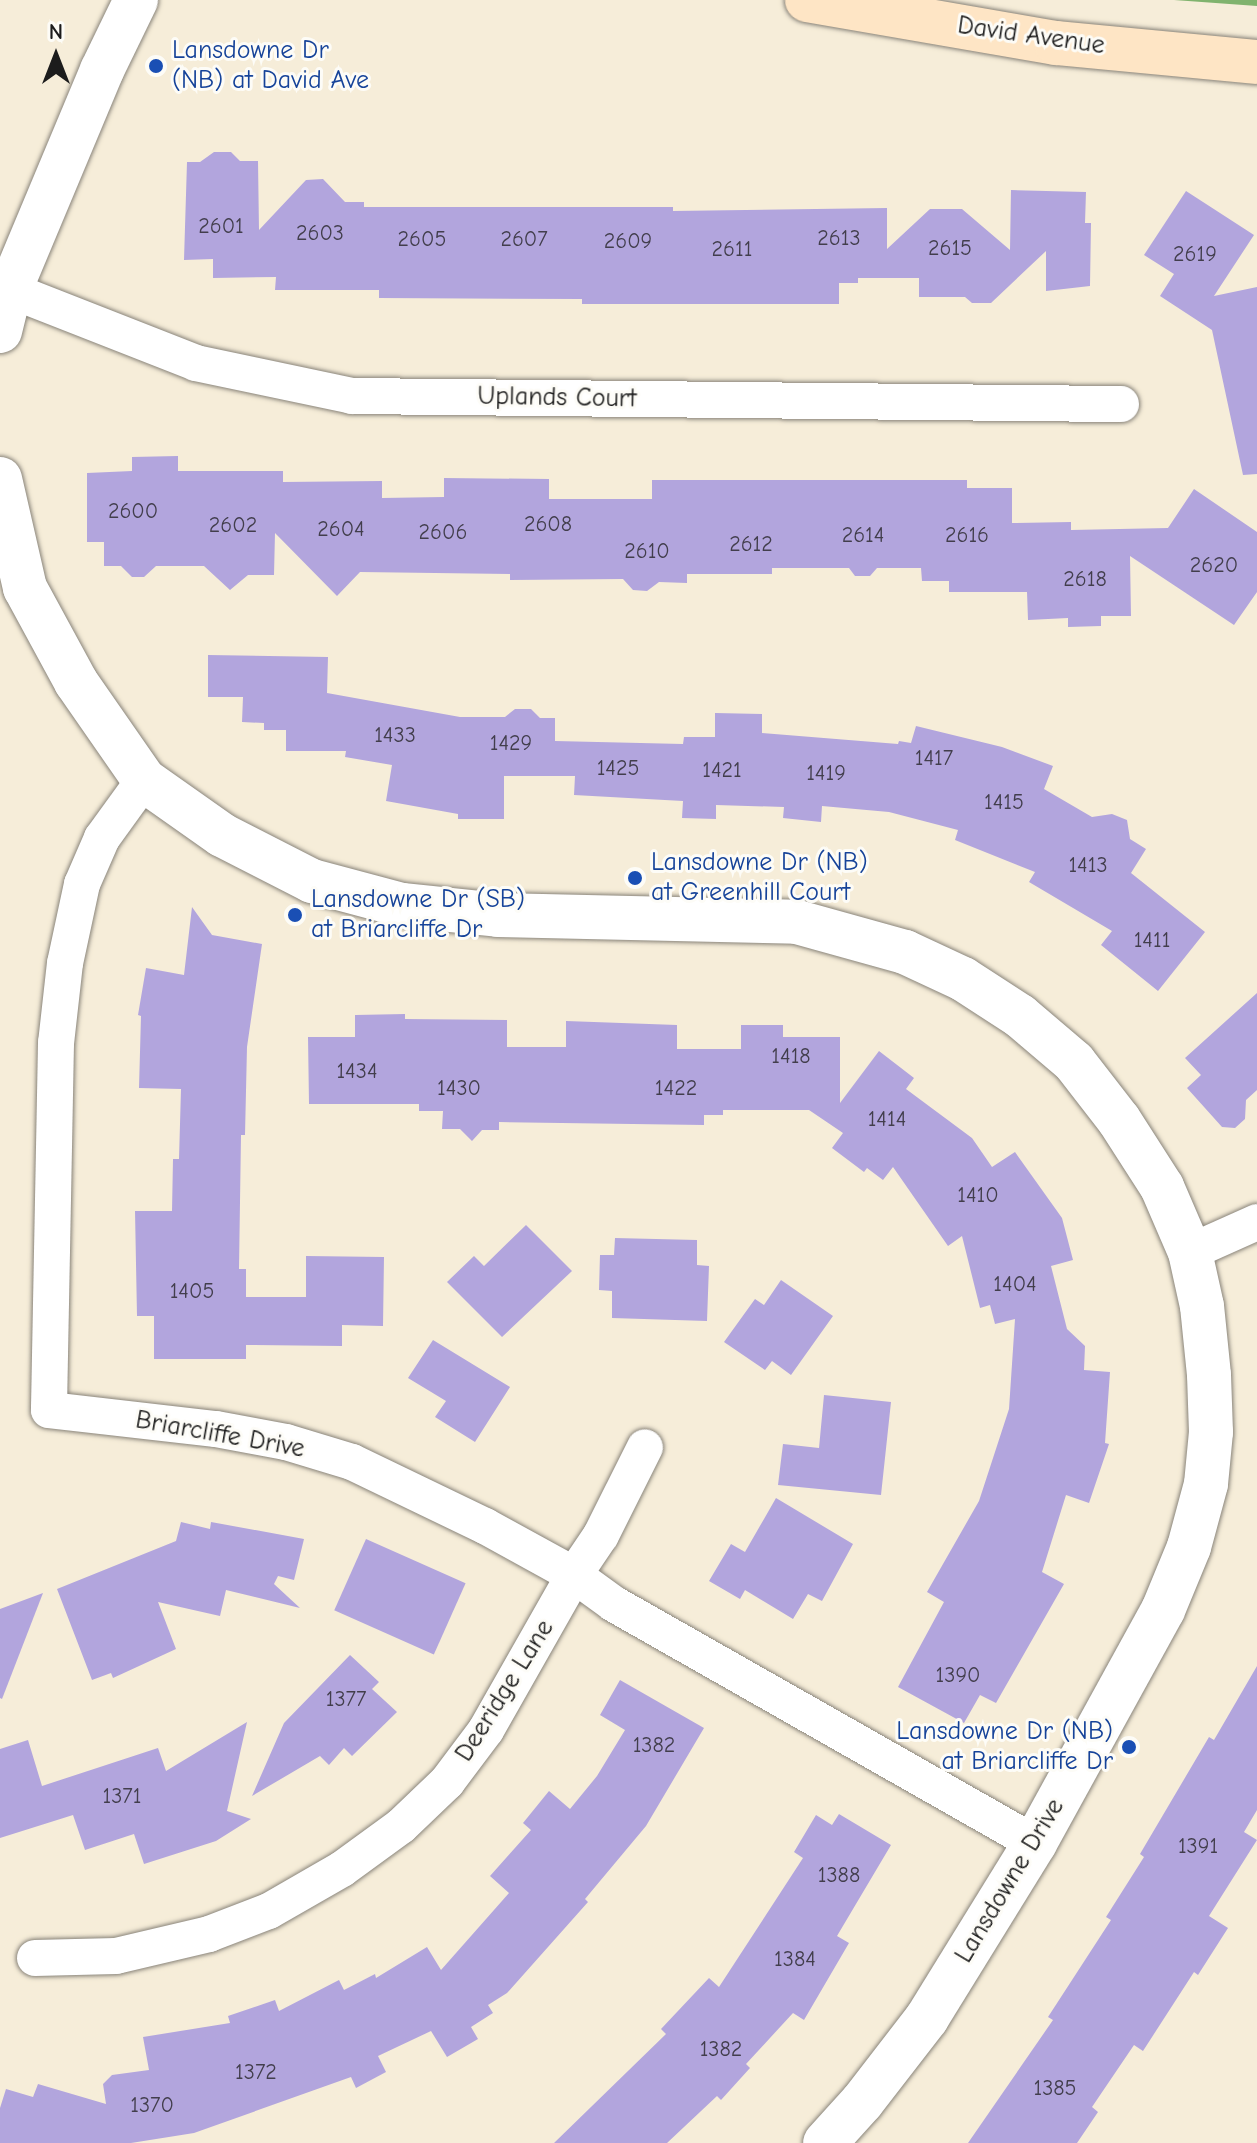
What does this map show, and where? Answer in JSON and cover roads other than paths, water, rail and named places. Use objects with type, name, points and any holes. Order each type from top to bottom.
[{"type":"main road","name":"David Avenue","points":[[807,0],[1056,43],[1257,62]]},
{"type":"street","points":[[5,310],[102,70],[136,0]]},
{"type":"street","name":"Uplands Court","points":[[5,310],[196,363],[352,396],[1121,404]]},
{"type":"street","name":"Lansdowne Drive","points":[[0,479],[25,588],[76,682],[144,780],[222,835],[312,881],[402,905],[498,915],[797,922],[905,952],[963,979],[1020,1016],[1074,1062],[1119,1120],[1162,1187],[1190,1252],[1202,1306],[1211,1432],[1206,1484],[1192,1534],[1163,1610],[1035,1843],[927,2018],[862,2102],[825,2143]]},
{"type":"street","name":"Briarcliffe Drive","points":[[144,780],[102,838],[87,873],[65,963],[56,1043],[49,1410],[216,1429],[286,1442],[352,1462],[485,1526],[574,1575],[628,1612],[1035,1843]]},
{"type":"street","points":[[1190,1252],[1257,1222]]},
{"type":"street","name":"Deeridge Lane","points":[[35,1958],[116,1956],[209,1934],[269,1911],[342,1869],[401,1826],[447,1782],[486,1730],[574,1575],[601,1535],[645,1447]]},
{"type":"place","name":"Lansdowne Dr (NB) at David Ave","points":[[156,66]]},
{"type":"place","name":"Lansdowne Dr (NB) at Greenhill Court","points":[[635,878]]},
{"type":"place","name":"Lansdowne Dr (SB) at Briarcliffe Dr","points":[[295,915]]},
{"type":"place","name":"Lansdowne Dr (NB) at Briarcliffe Dr","points":[[1129,1747]]}]
